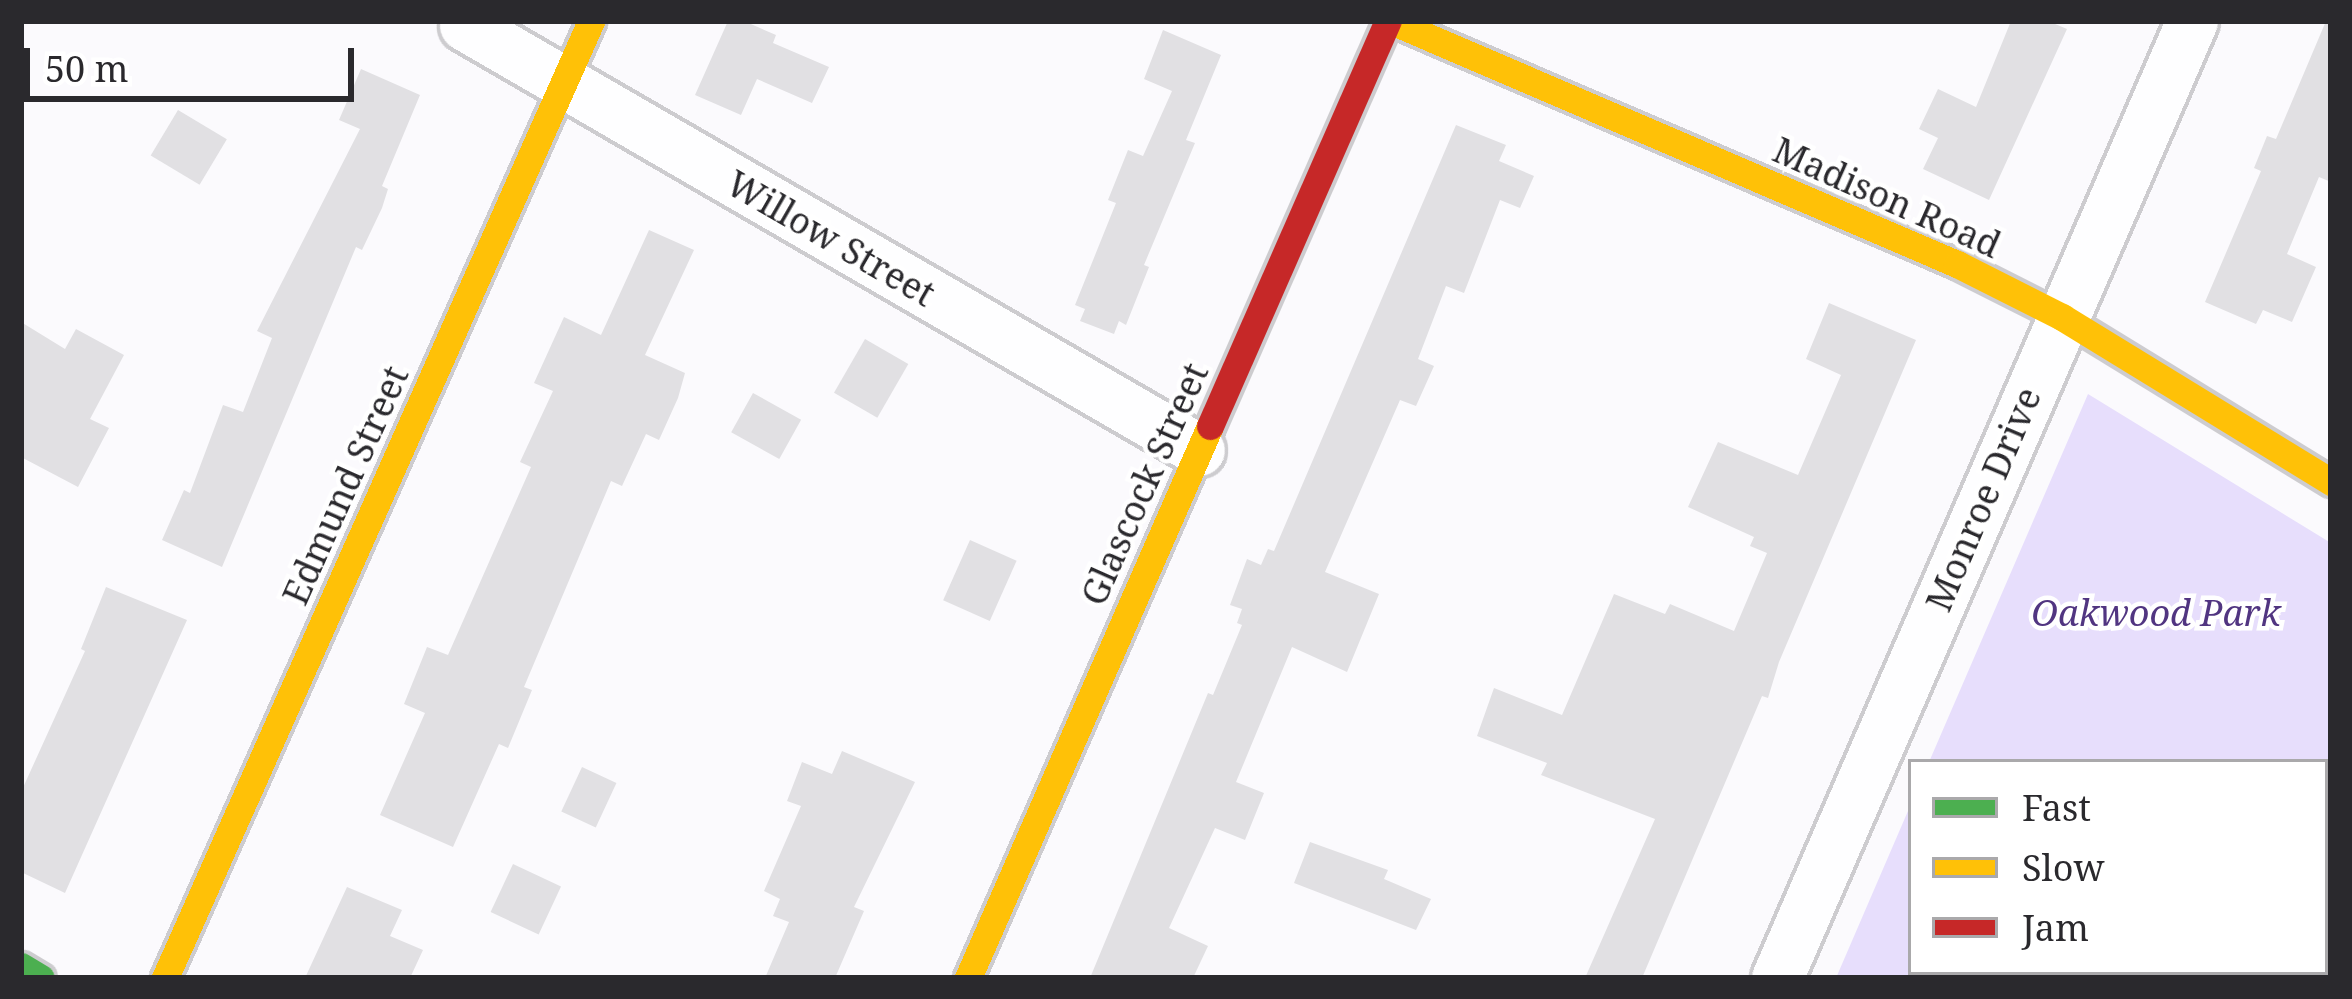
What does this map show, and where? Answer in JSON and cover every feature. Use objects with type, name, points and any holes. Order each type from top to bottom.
[{"type":"street","name":"Edmund Street","points":[[165,978],[591,21]]},
{"type":"street","name":"Madison Road","points":[[1389,21],[1957,264],[2062,317],[2331,482]]},
{"type":"street","name":"Glascock Street","points":[[968,978],[1389,21]]},
{"type":"street","name":"Monroe Drive","points":[[1777,978],[2192,21]]},
{"type":"street","name":"Willow Street","points":[[465,25],[1199,450]]},
{"type":"street","points":[[21,966],[41,978]]},
{"type":"green space","name":"Oakwood Park","points":[[2088,394],[2331,543],[2331,978],[1836,978],[1908,811],[1908,975],[2328,975],[2328,759],[1930,759]]},
{"type":"building","points":[[728,21],[744,21],[776,35],[773,43],[829,67],[812,103],[757,79],[741,115],[695,95]]},
{"type":"building","points":[[2011,21],[2048,21],[2067,29],[1989,200],[1923,169],[1938,138],[1919,129],[1938,89],[1976,107]]},
{"type":"building","points":[[2326,21],[2331,21],[2331,182],[2319,177],[2287,254],[2316,267],[2292,322],[2263,310],[2256,324],[2205,302],[2261,171],[2254,168],[2267,136],[2276,139]]},
{"type":"building","points":[[1163,30],[1221,55],[1186,140],[1195,143],[1144,265],[1149,267],[1126,325],[1119,321],[1114,334],[1080,321],[1085,309],[1075,305],[1116,203],[1108,200],[1128,150],[1143,156],[1172,91],[1144,79]]},
{"type":"building","points":[[361,69],[420,95],[382,186],[388,189],[382,208],[362,250],[356,247],[222,567],[162,540],[184,490],[190,493],[223,405],[243,412],[272,338],[257,331],[360,129],[339,120]]},
{"type":"building","points":[[178,110],[227,139],[200,185],[151,155]]},
{"type":"building","points":[[1456,125],[1506,145],[1499,161],[1534,176],[1520,208],[1500,200],[1464,293],[1446,286],[1418,359],[1434,366],[1416,406],[1400,400],[1325,572],[1379,594],[1347,672],[1292,647],[1236,782],[1264,793],[1245,840],[1215,828],[1169,928],[1208,946],[1193,978],[1090,978],[1208,693],[1213,695],[1242,625],[1237,623],[1242,609],[1230,605],[1247,559],[1261,565],[1268,549],[1274,551]]},
{"type":"building","points":[[649,230],[694,250],[645,355],[685,373],[678,398],[659,440],[646,434],[622,486],[611,481],[524,687],[532,690],[508,748],[499,744],[453,847],[380,815],[425,713],[404,704],[427,647],[448,655],[531,467],[520,462],[553,391],[534,383],[564,317],[601,335]]},
{"type":"building","points":[[1829,303],[1916,340],[1768,698],[1762,696],[1642,978],[1585,978],[1655,819],[1541,775],[1547,763],[1477,736],[1494,688],[1562,715],[1614,594],[1665,614],[1670,604],[1734,631],[1767,553],[1750,546],[1754,537],[1688,507],[1718,442],[1798,475],[1841,375],[1806,359]]},
{"type":"building","points":[[21,322],[65,349],[76,329],[124,355],[90,419],[109,428],[78,487],[21,457]]},
{"type":"building","points":[[865,339],[908,364],[877,418],[834,393]]},
{"type":"building","points":[[753,393],[801,420],[779,459],[731,432]]},
{"type":"building","points":[[970,540],[1017,561],[990,621],[943,600]]},
{"type":"building","points":[[106,587],[187,620],[65,893],[21,872],[21,792],[85,651],[81,649]]},
{"type":"building","points":[[842,751],[915,782],[854,907],[864,911],[835,978],[765,978],[789,922],[773,916],[780,899],[764,891],[801,806],[787,801],[802,762],[832,774]]},
{"type":"building","points":[[582,767],[616,783],[596,827],[561,811]]},
{"type":"building","points":[[1310,842],[1388,870],[1384,879],[1431,899],[1416,930],[1294,883]]},
{"type":"building","points":[[513,864],[561,886],[539,934],[491,912]]},
{"type":"building","points":[[347,887],[402,910],[390,936],[423,950],[410,978],[305,978]]},
{"type":"traffic: fast","points":[[21,966],[41,978]]},
{"type":"traffic: slow","points":[[165,978],[591,21]]},
{"type":"traffic: slow","points":[[1391,21],[1957,264],[2062,317],[2331,482]]},
{"type":"traffic: slow","points":[[968,978],[1210,426]]},
{"type":"traffic: jam","points":[[1210,426],[1388,21]]}]
